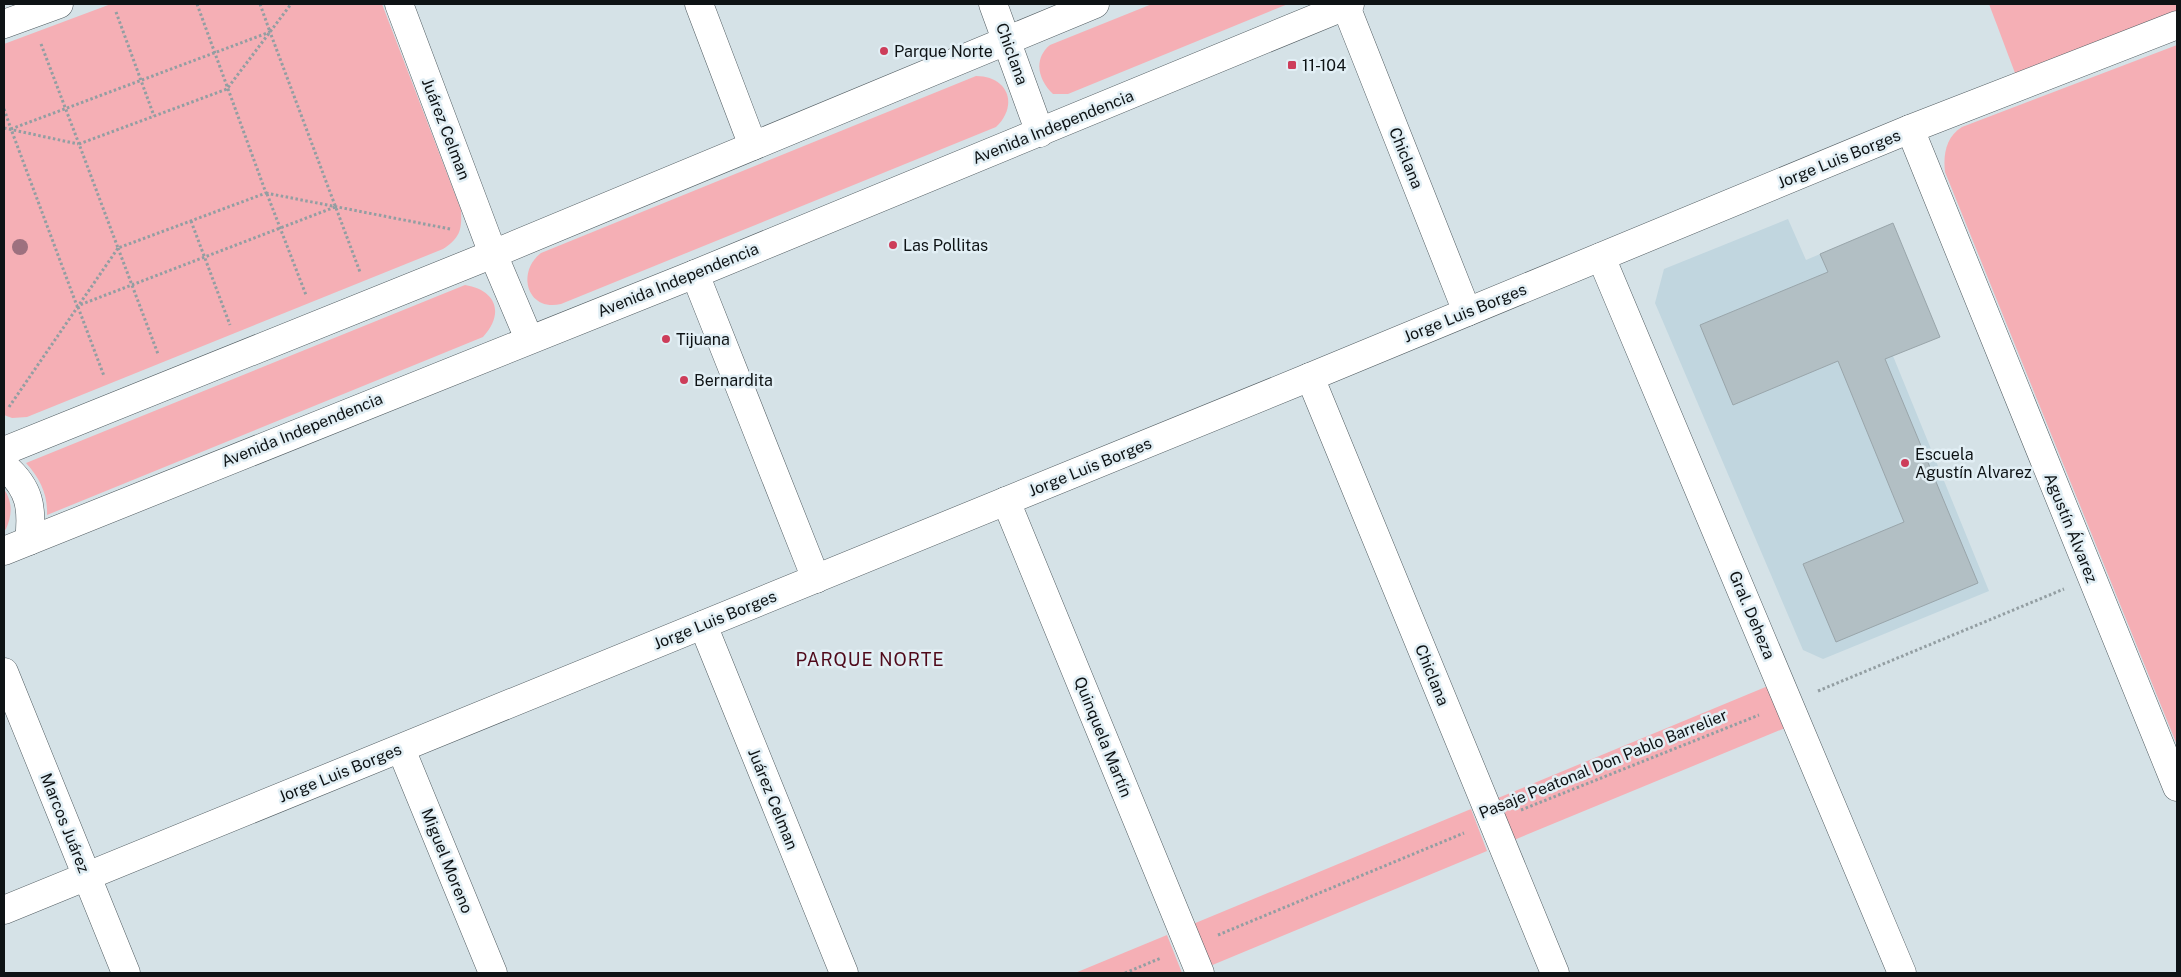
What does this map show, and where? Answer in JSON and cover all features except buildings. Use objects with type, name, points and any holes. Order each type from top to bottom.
[{"type":"street","points":[[4,24],[59,4]]},
{"type":"street","name":"Juárez Celman","points":[[399,4],[493,254],[529,339]]},
{"type":"street","points":[[699,4],[753,146]]},
{"type":"street","name":"Chiclana","points":[[993,4],[1040,132]]},
{"type":"street","points":[[4,451],[493,254],[1094,4]]},
{"type":"street","name":"Chiclana","points":[[1347,4],[1467,312]]},
{"type":"street","name":"Avenida Independencia","points":[[4,551],[695,274],[1347,4]]},
{"type":"street","name":"Jorge Luis Borges","points":[[4,910],[1601,258],[1910,129],[2177,24]]},
{"type":"street","name":"Agustín Álvarez","points":[[1910,129],[2177,787]]},
{"type":"street","name":"Gral. Deheza","points":[[1601,258],[1902,973]]},
{"type":"street","points":[[695,274],[816,579]]},
{"type":"street","name":"Chiclana","points":[[1310,377],[1555,973]]},
{"type":"street","points":[[4,466],[18,479],[26,491],[31,522],[29,540]]},
{"type":"street","name":"Quinquela Martín","points":[[1006,501],[1200,973]]},
{"type":"street","name":"Juárez Celman","points":[[703,625],[844,973]]},
{"type":"street","name":"Marcos Juárez","points":[[4,672],[126,973]]},
{"type":"street","name":"Miguel Moreno","points":[[401,749],[493,973]]},
{"type":"path","points":[[197,4],[227,89],[306,295]]},
{"type":"path","points":[[260,4],[360,272]]},
{"type":"path","points":[[4,128],[79,144],[227,89],[292,4]]},
{"type":"path","points":[[116,12],[154,116]]},
{"type":"path","points":[[11,129],[270,32]]},
{"type":"path","points":[[40,41],[158,354]]},
{"type":"path","points":[[4,109],[104,376]]},
{"type":"path","points":[[10,406],[118,248],[266,193],[450,230]]},
{"type":"path","points":[[77,306],[335,207]]},
{"type":"path","points":[[191,221],[230,325]]},
{"type":"path","name":"Pasaje Peatonal Don Pablo Barrelier","points":[[1125,973],[2091,578]]},
{"type":"shaded area","points":[[111,4],[382,4],[461,210],[459,233],[443,249],[27,417],[12,418],[4,415],[4,44]]},
{"type":"shaded area","points":[[1152,4],[1288,4],[1068,94],[1053,94],[1044,82],[1040,70],[1041,57],[1050,45]]},
{"type":"shaded area","points":[[1989,4],[2177,4],[2177,11],[2015,73]]},
{"type":"shaded area","points":[[2177,45],[2177,745],[1945,172],[1945,152],[1952,136],[1962,127]]},
{"type":"shaded area","points":[[976,76],[987,77],[996,81],[1007,93],[1007,110],[996,127],[561,304],[549,305],[540,302],[529,289],[527,280],[529,270],[533,261],[541,253]]},
{"type":"shaded area","points":[[1788,219],[1806,260],[1893,223],[1893,356],[1989,591],[1823,659],[1803,650],[1655,303],[1664,269]]},
{"type":"shaded area","points":[[465,285],[484,292],[494,304],[494,319],[483,337],[47,515],[42,487],[26,463]]},
{"type":"shaded area","points":[[4,489],[11,509],[8,524],[4,531]]},
{"type":"shaded area","points":[[1768,686],[1785,728],[1514,840],[1498,798]]},
{"type":"shaded area","points":[[1471,809],[1487,851],[1210,966],[1193,924]]},
{"type":"shaded area","points":[[1167,935],[1182,973],[1075,973]]},
{"type":"place","name":"Parque Norte","points":[[884,51]]},
{"type":"place","name":"11-104","points":[[1292,65]]},
{"type":"place","name":"Las Pollitas","points":[[893,245]]},
{"type":"place","name":"Tijuana","points":[[666,339]]},
{"type":"place","name":"Bernardita","points":[[684,380]]},
{"type":"place","name":"Escuela Agustín Alvarez","points":[[1905,463]]},
{"type":"district","name":"PARQUE NORTE","points":[[870,659]]}]
